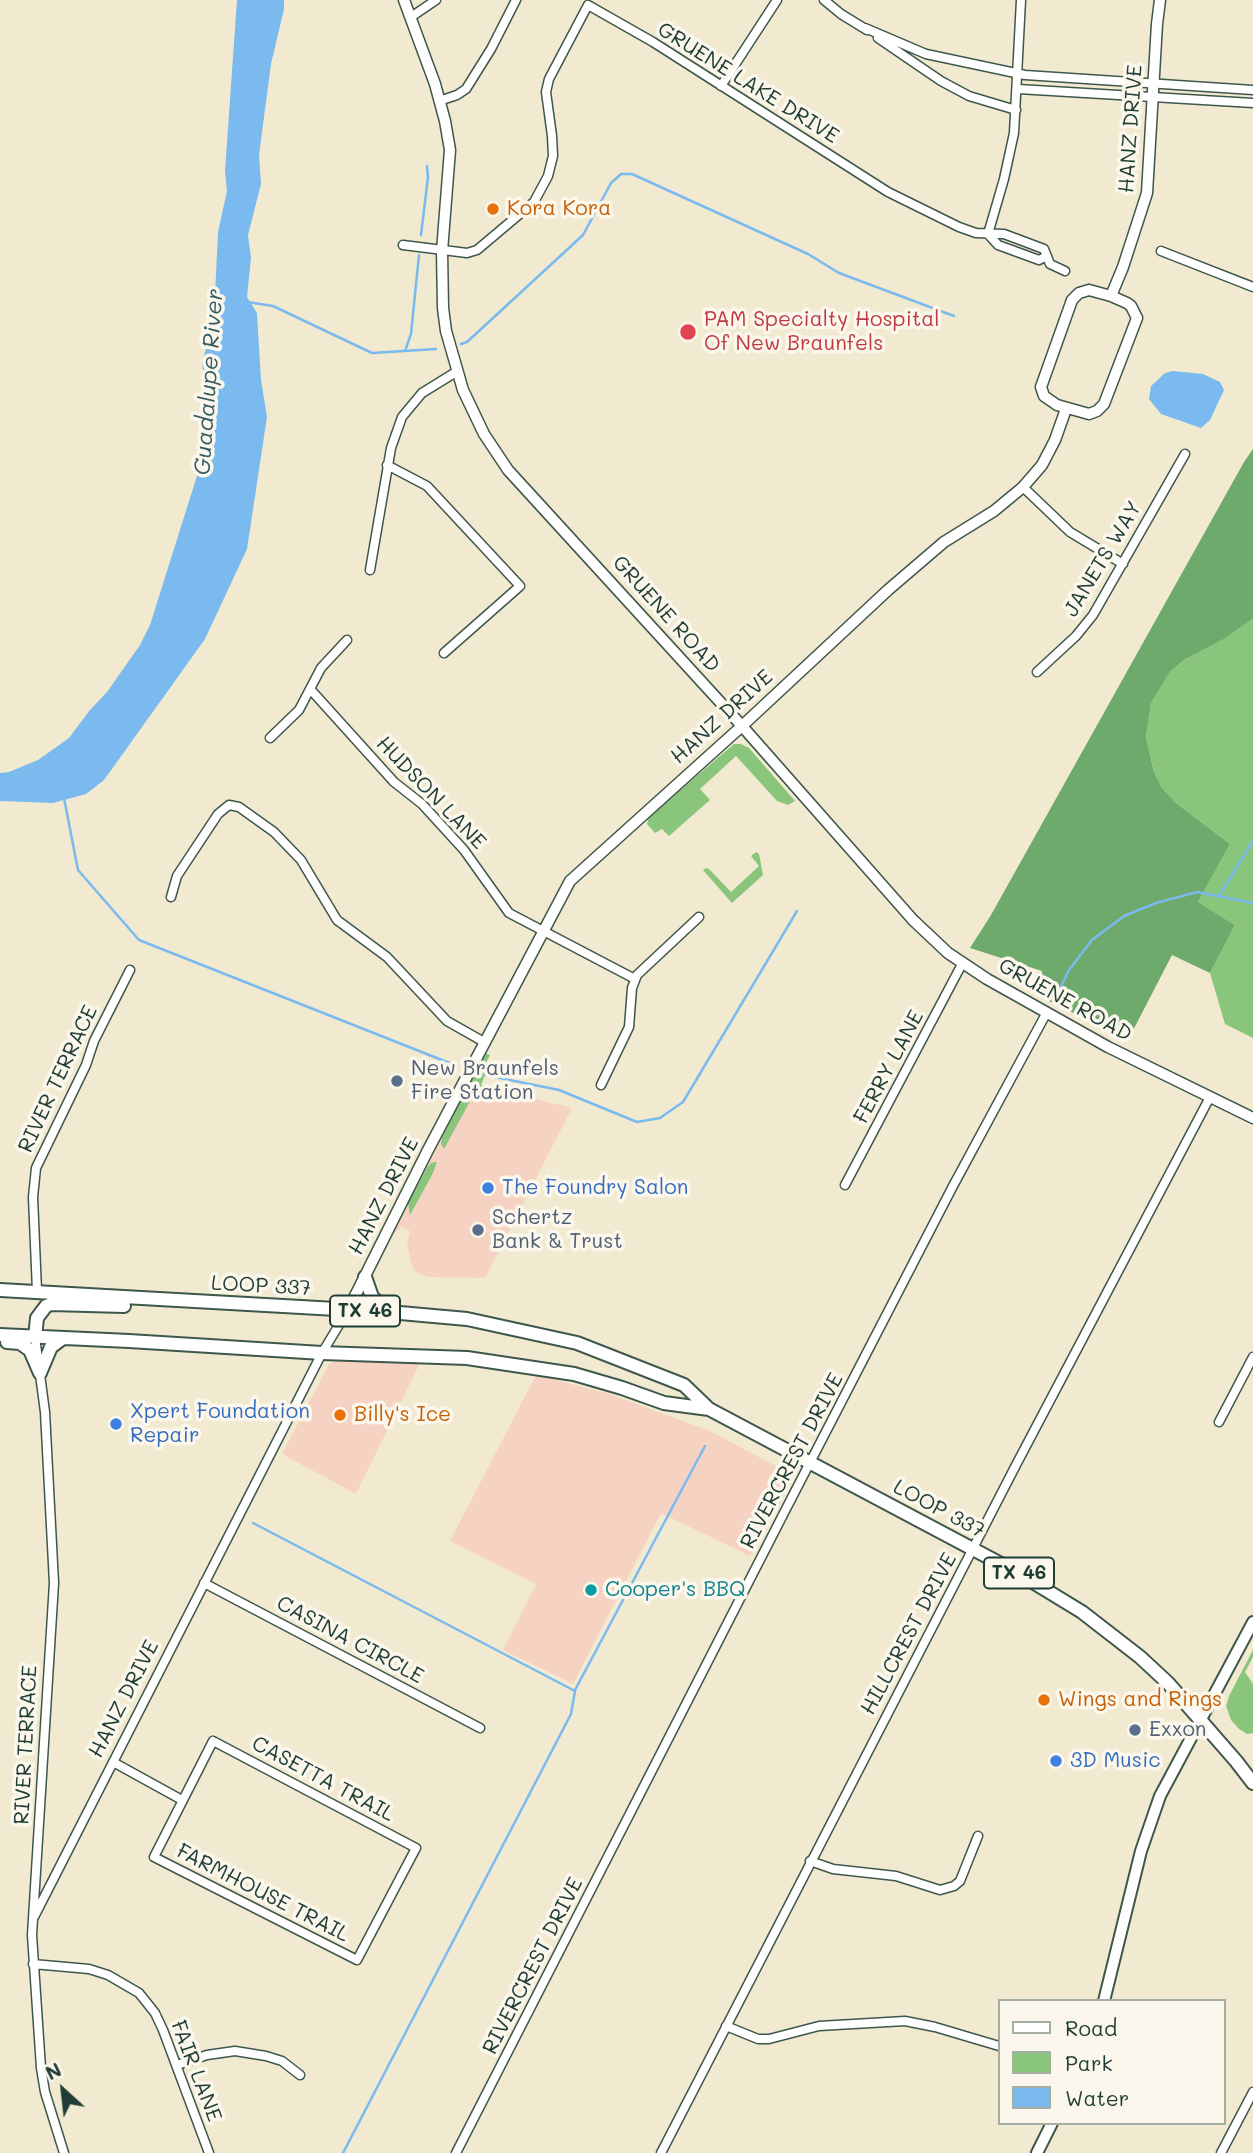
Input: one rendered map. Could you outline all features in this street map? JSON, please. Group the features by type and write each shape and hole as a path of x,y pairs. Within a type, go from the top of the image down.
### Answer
{"main road":[{"path":"365,1277 372,1297 389,1312"},
{"name":"LOOP 337","path":"0,1290 389,1312 467,1319 577,1343 684,1385 709,1409 1049,1589 1112,1634 1168,1684 1253,1783"},
{"path":"35,1337 37,1318 46,1306 51,1304 145,1307 159,1305 164,1301"},
{"name":"LOOP 337","path":"0,1335 322,1353 467,1358 540,1367 622,1388 664,1403 709,1409"},
{"path":"40,1373 51,1346 63,1338"},
{"path":"0,1341 25,1346 33,1354 40,1373"},
{"path":"1104,1999 1149,1824 1160,1796 1253,1622"},
{"path":"1037,2153 1051,2125"}],"street":[{"name":"GRUENE ROAD","path":"404,0 431,73 450,150 442,251 443,308 456,372 484,434 508,470 742,726 913,920 962,964 1108,1046 1253,1118"},
{"path":"411,18 436,0"},
{"path":"439,101 466,89 491,49 516,0"},
{"path":"721,86 777,0"},
{"path":"824,0 941,81 969,96 1016,110"},
{"path":"988,234 1010,155 1018,89 1021,0"},
{"name":"HANZ DRIVE","path":"1111,296 1147,193 1160,0"},
{"name":"GRUENE LAKE DRIVE","path":"403,245 467,253 477,250 534,202 548,176 552,156 546,92 549,79 588,5 653,42 888,192 959,227 988,234 998,245 1039,260 1047,256 1050,264 1065,271"},
{"path":"865,28 926,54 1018,73 1253,90"},
{"path":"1018,89 1253,103"},
{"path":"1161,251 1252,284"},
{"path":"1085,291 1111,296 1131,306 1137,318 1104,404 1089,414 1066,409 1044,396 1041,387 1072,300 1085,291"},
{"path":"370,570 387,465 402,417 422,393 456,372"},
{"name":"HANZ DRIVE","path":"33,1920 322,1353 348,1310 561,893 579,870 935,550 994,511 1023,487 1042,465 1055,440 1066,409"},
{"name":"JANETS WAY","path":"1037,672 1085,627 1185,454"},
{"path":"387,465 426,485 520,586 444,653"},
{"path":"1023,487 1070,531 1123,564"},
{"path":"270,738 299,710 321,668 347,640"},
{"name":"HUDSON LANE","path":"311,690 394,782 422,804 464,850 506,911 635,979"},
{"path":"171,897 177,876 218,814 229,805 239,807 274,832 301,860 337,920 387,957 447,1021 484,1042"},
{"path":"601,1084 629,1027 635,979 642,969 699,917"},
{"name":"FERRY LANE","path":"845,1185 962,964"},
{"name":"RIVER TERRACE","path":"37,1291 33,1197 36,1168 130,970"},
{"name":"RIVERCREST DRIVE","path":"456,2153 953,1186 1047,1012"},
{"name":"HILLCREST DRIVE","path":"661,2153 810,1861 1210,1097"},
{"name":"RIVER TERRACE","path":"35,1337 51,1498 54,1583 33,1920 33,1964 41,2068 45,2092 64,2153"},
{"path":"1219,1422 1253,1357"},
{"name":"CASINA CIRCLE","path":"204,1583 480,1728"},
{"name":"CASETTA TRAIL","path":"182,1800 213,1741 416,1848 357,1960"},
{"path":"114,1762 182,1800"},
{"name":"FARMHOUSE TRAIL","path":"182,1800 154,1857 357,1960"},
{"path":"810,1861 833,1869 896,1876 940,1889 954,1886 960,1881 978,1836"},
{"name":"FAIR LANE","path":"33,1964 89,1969 108,1975 133,1989 155,2013 209,2153"},
{"path":"726,2026 758,2039 769,2039 820,2026 905,2021 998,2046"},
{"path":"177,2065 207,2055 235,2052 266,2056 282,2062 300,2075"},
{"path":"1221,2153 1253,2092"}],"shaded area":[{"path":"470,1083 572,1108 485,1278 428,1277 417,1273 412,1266 407,1244 410,1231 401,1227 393,1234"},
{"path":"336,1359 420,1363 356,1494 282,1454 328,1366"},
{"path":"536,1375 610,1394 710,1431 789,1473 790,1485 750,1556 661,1513 573,1684 503,1650 536,1584 450,1541"}],"green space":[{"path":"1253,449 1253,619 1224,639 1184,660 1170,672 1151,703 1146,737 1154,772 1162,788 1176,803 1230,844 1198,902 1235,925 1210,973 1172,955 1128,1040 1041,997 1042,971 970,948"},
{"path":"1253,619 1253,1038 1225,1024 1210,973 1235,925 1198,902 1230,844 1176,803 1162,788 1154,772 1146,737 1151,703 1170,672 1184,660 1224,639"},
{"path":"734,744 749,748 795,801 788,805 777,801 736,756 700,789 710,800 669,836 662,829 655,833 647,824 649,817"},
{"path":"756,852 759,854 763,875 732,903 703,870 709,869 731,892 759,866 751,856"},
{"path":"485,1053 490,1055 481,1073 487,1063 481,1085 489,1088 485,1096 475,1092 444,1149 442,1138"},
{"path":"437,1162 410,1215 408,1203 427,1168 431,1163"},
{"path":"1253,1650 1253,1657 1245,1672 1253,1684 1253,1733 1247,1734 1231,1720 1226,1706"}],"water":[{"name":"Guadalupe River","path":"237,0 284,0 271,64 259,155 261,184 248,235 251,258 247,297 257,313 261,380 267,417 247,549 205,639 104,780 86,794 53,803 0,801 0,773 38,760 69,738 107,692 140,645 150,625 207,444 212,417 202,364 214,316 218,232 227,191 225,171"},
{"path":"1173,371 1203,374 1220,382 1224,390 1210,420 1201,428 1161,414 1149,399 1151,386 1165,373"}],"waterway":[{"path":"421,235 427,166"},
{"path":"461,344 467,342 583,235 611,183 621,174 632,174 808,254 839,273 954,316"},
{"path":"405,351 411,334 419,255"},
{"path":"247,302 273,306 372,353 436,349"},
{"path":"64,798 78,870 139,940 457,1066"},
{"path":"1219,896 1253,841"},
{"path":"1055,999 1069,970 1092,940 1124,916 1156,903 1197,892 1253,903"},
{"path":"485,1075 559,1090 637,1122 660,1118 683,1102 797,911"},
{"path":"575,1690 705,1446"},
{"path":"253,1523 575,1691 571,1714 343,2153"}],"place":[{"name":"Kora Kora","path":"493,209"},
{"name":"PAM Specialty Hospital Of New Braunfels","path":"688,332"},
{"name":"New Braunfels Fire Station","path":"397,1081"},
{"name":"The Foundry Salon","path":"488,1188"},
{"name":"Schertz Bank & Trust","path":"478,1230"},
{"name":"Billy's Ice","path":"340,1415"},
{"name":"Xpert Foundation Repair","path":"116,1424"},
{"name":"Cooper's BBQ","path":"591,1590"},
{"name":"Wings and Rings","path":"1044,1700"},
{"name":"Exxon","path":"1135,1730"},
{"name":"3D Music","path":"1056,1761"}]}
